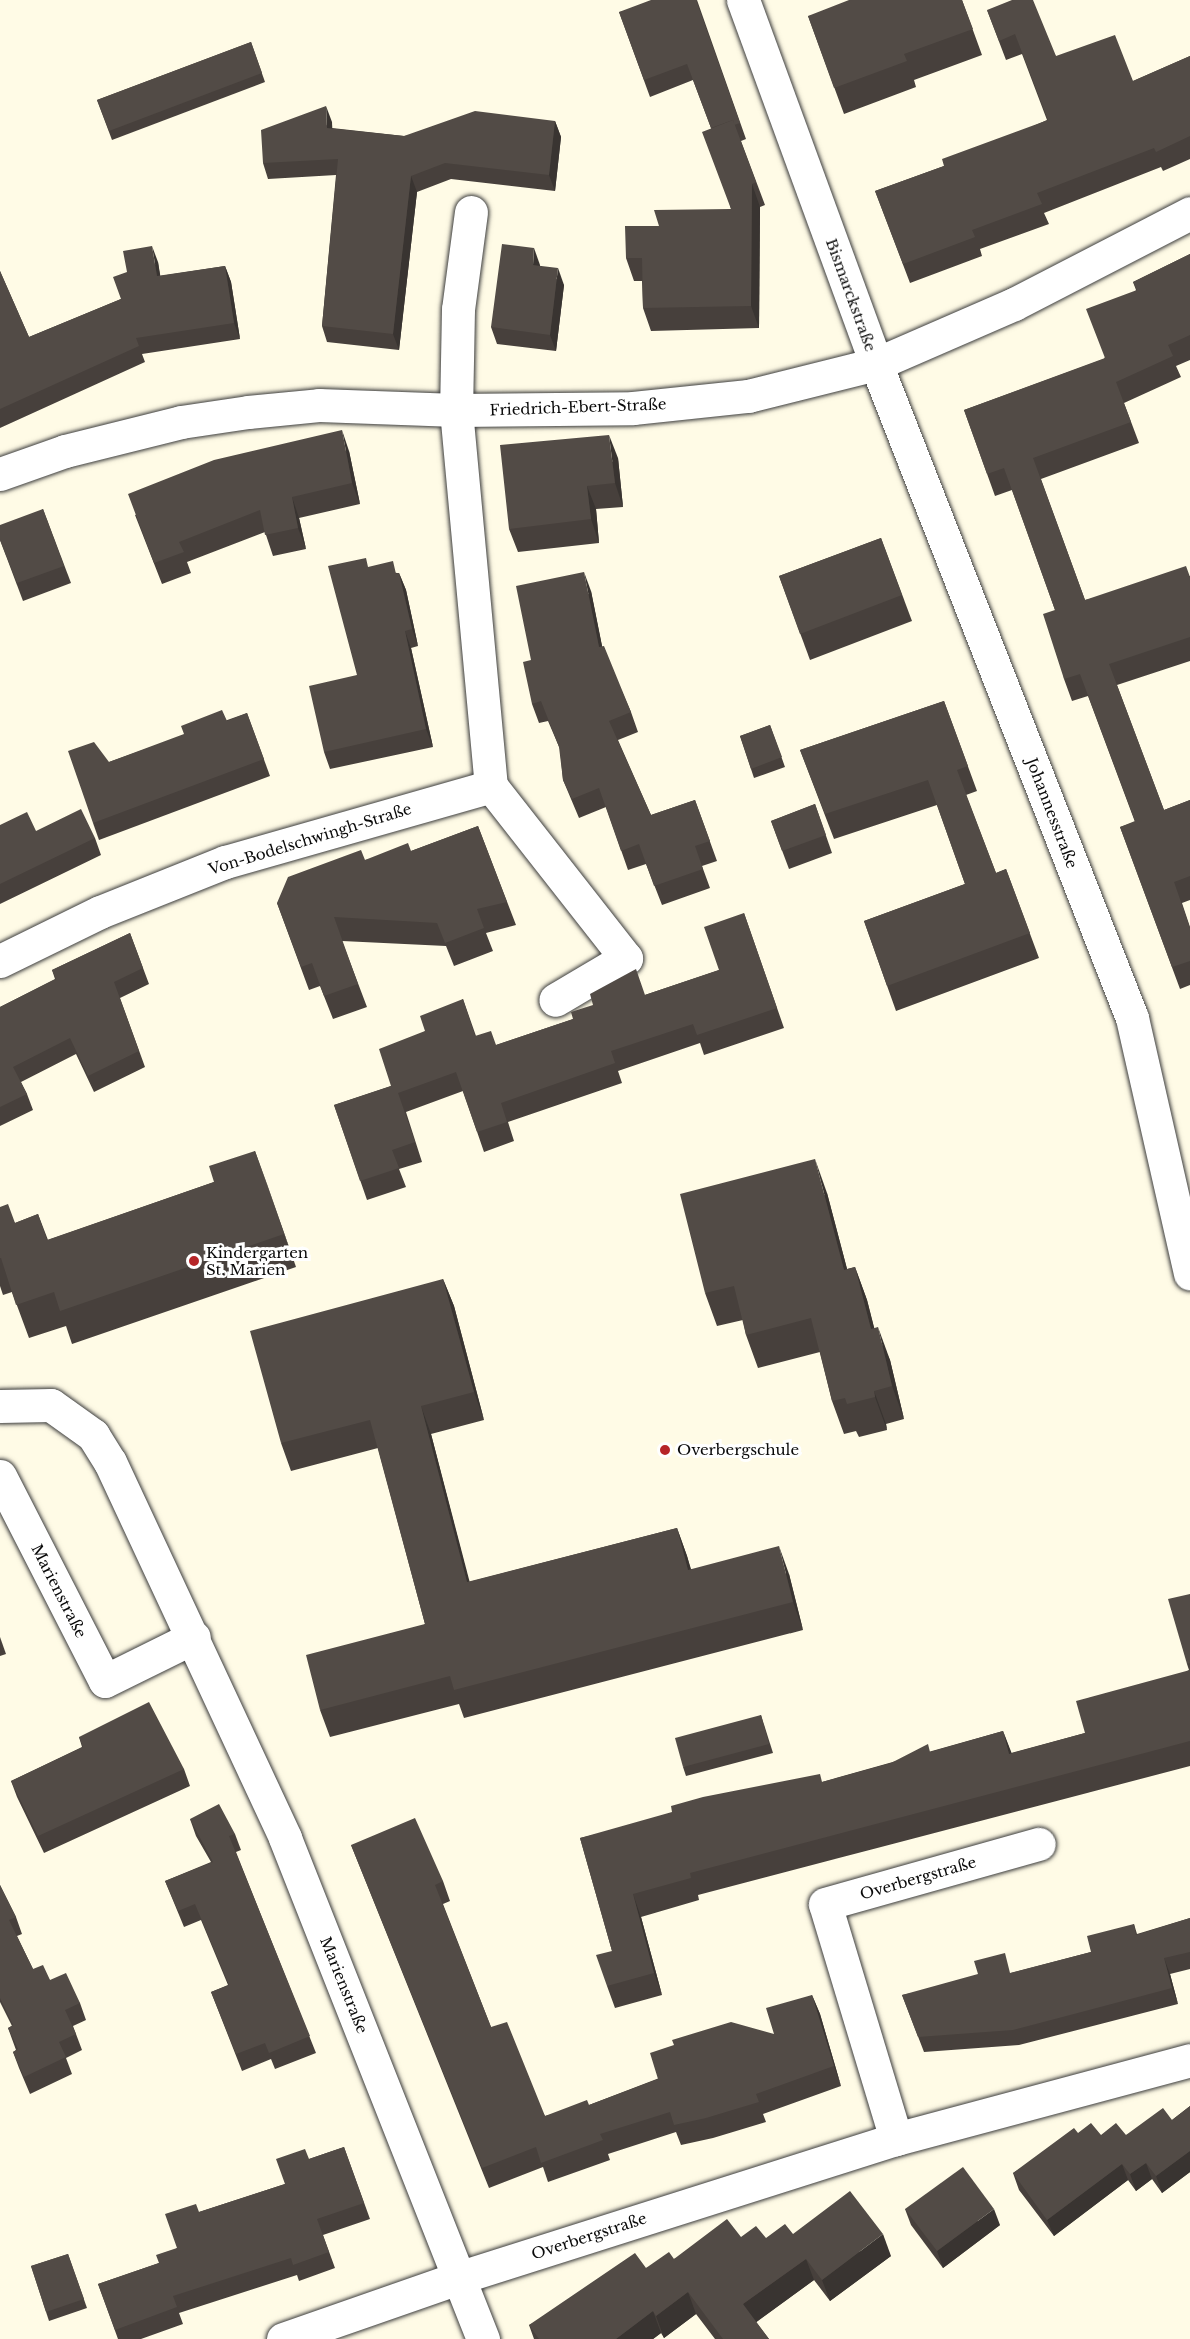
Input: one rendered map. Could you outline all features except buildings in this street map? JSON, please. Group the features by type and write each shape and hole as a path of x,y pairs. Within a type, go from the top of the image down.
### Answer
{"street":[{"name":"Bismarckstraße","path":"743,0 876,364 1014,304 1190,213"},
{"path":"471,212 458,309 456,410 491,786 626,958 555,1000"},
{"name":"Friedrich-Ebert-Straße","path":"0,474 65,451 181,422 248,412 319,405 456,410 633,408 748,396 876,364"},
{"name":"Johannesstraße","path":"876,364 1132,1018 1190,1274"},
{"name":"Von-Bodelschwingh-Straße","path":"0,961 100,912 225,861 491,786"},
{"name":"Marienstraße","path":"0,1406 51,1405 93,1435 110,1462 194,1636 285,1838 461,2277 483,2339"},
{"name":"Marienstraße","path":"0,1476 105,1681 194,1636"},
{"name":"Overbergstraße","path":"896,2139 825,1904 1039,1844"},
{"name":"Overbergstraße","path":"283,2339 461,2277 896,2139 1190,2060"}],"place":[{"name":"Kindergarten St. Marien","path":"194,1261"},
{"name":"Overbergschule","path":"665,1450"}]}
